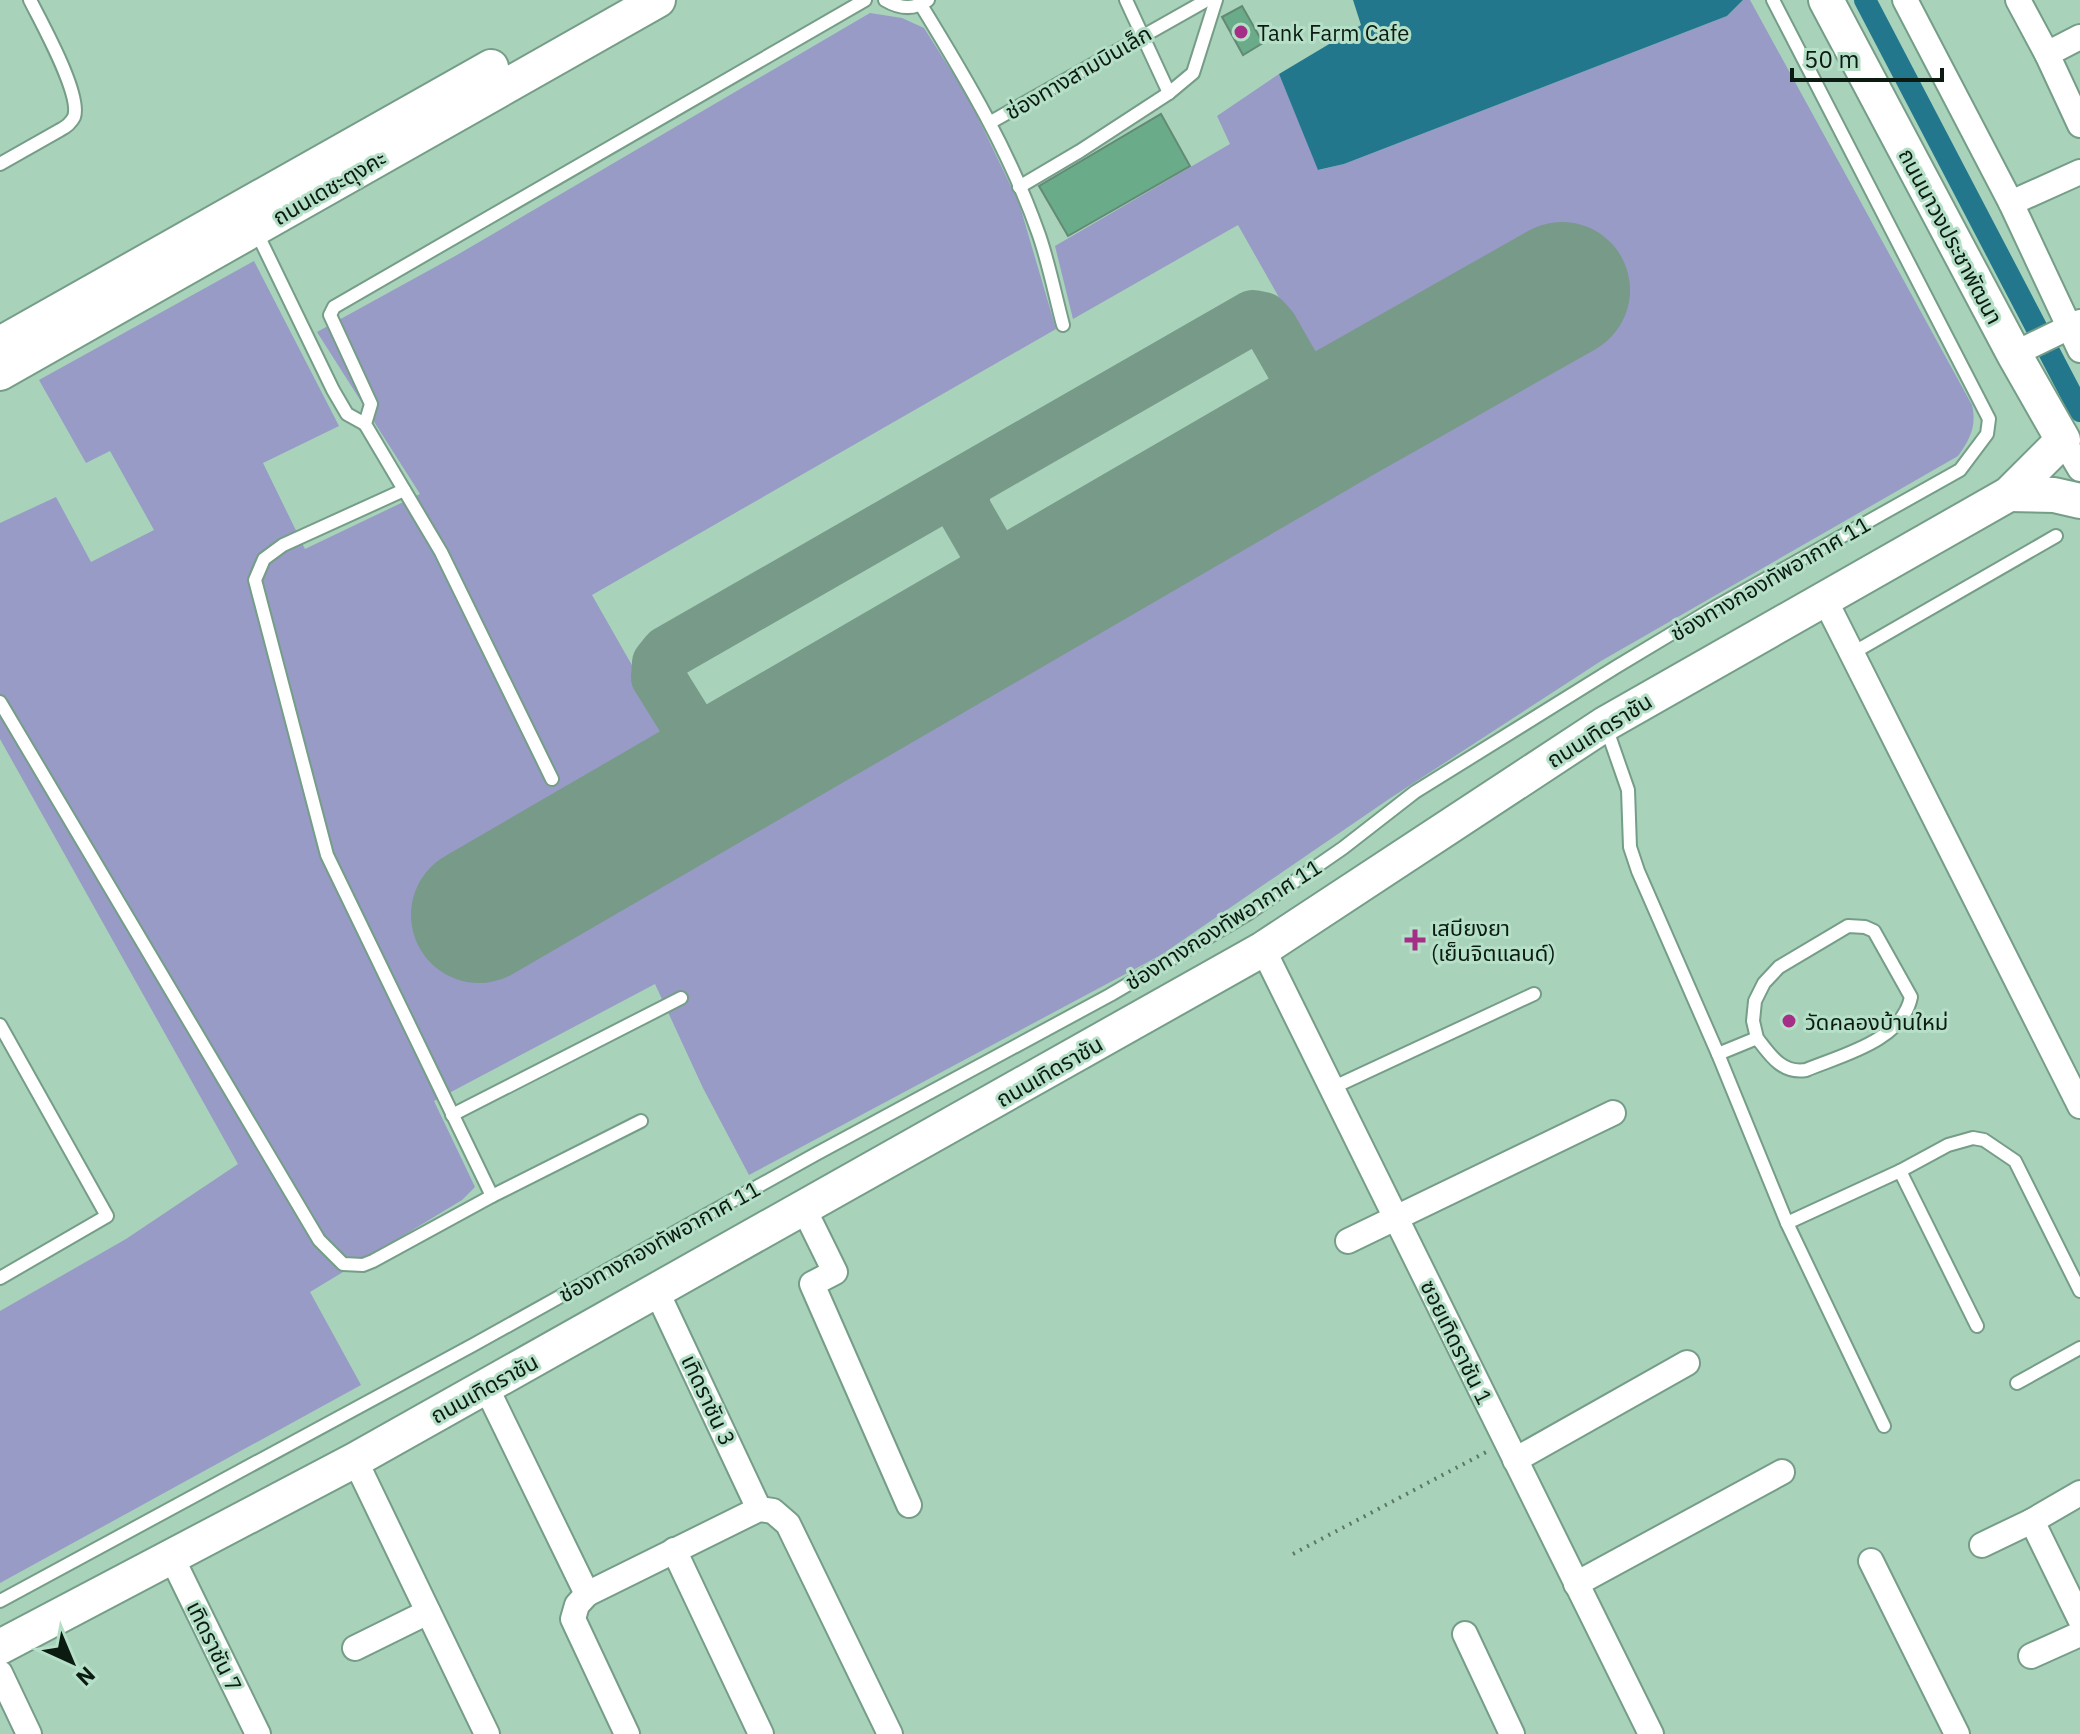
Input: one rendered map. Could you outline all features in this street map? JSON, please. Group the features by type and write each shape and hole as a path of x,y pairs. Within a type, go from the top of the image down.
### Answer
{"street":[{"name":"ถนนเดชะตุงคะ","path":"0,344 612,0"},
{"name":"ถนนเดชะตุงคะ","path":"0,373 658,0"},
{"name":"ถนนนาวงประชาพัฒนา","path":"1826,0 2022,350 2063,440 2080,469"},
{"path":"1905,0 2011,203 2080,350"},
{"path":"2018,0 2080,125"},
{"path":"2047,54 2080,37"},
{"path":"2011,203 2080,172"},
{"path":"2022,350 2068,328"},
{"name":"ถนนเทิดราชัน","path":"0,1647 355,1460 1263,949 1605,724 2009,494 2063,440"},
{"path":"2009,494 2054,495 2080,501"},
{"path":"1824,598 2080,1106"},
{"name":"ซอยเทิดราชัน 1","path":"1263,949 1651,1734"},
{"path":"1348,1241 1613,1113"},
{"path":"804,1209 835,1272 812,1284 909,1505"},
{"name":"เทิดราชัน 3","path":"657,1292 759,1509"},
{"path":"1511,1451 1687,1363"},
{"path":"486,1387 587,1594"},
{"path":"355,1460 428,1612 480,1732"},
{"path":"1576,1584 1782,1472"},
{"path":"1982,1545 2080,1493"},
{"path":"627,1734 573,1619 577,1605 587,1594 759,1509 773,1511 788,1524 890,1734"},
{"path":"2032,1521 2080,1619"},
{"path":"674,1550 761,1734"},
{"name":"เทิดราชัน 7","path":"172,1558 258,1734"},
{"path":"1871,1561 1957,1734"},
{"path":"355,1648 428,1612"},
{"path":"1465,1634 1512,1734"},
{"path":"2031,1656 2080,1634"},
{"path":"0,1673 29,1734"}],"lane":[{"path":"0,164 60,130 69,124 74,115 74,101 67,77 30,0"},
{"path":"365,424 371,404 333,325 330,315 334,307 865,0"},
{"path":"885,0 902,8 925,2 991,122 1040,236 1063,325"},
{"path":"1126,0 1169,93"},
{"name":"ช่องทางสามบินเล็ก","path":"991,122 1207,0"},
{"path":"1019,187 1169,93 1193,73 1216,0"},
{"name":"ช่องทางกองทัพอากาศ 11","path":"0,1601 1110,995 1249,913 1343,848 1415,792 1603,675 1714,608 1960,470 1987,434 1989,419 1773,0"},
{"path":"255,229 333,390 347,414 365,424 441,552 552,779"},
{"path":"404,490 283,545 264,559 255,580 327,855 492,1196"},
{"path":"1851,654 2056,536"},
{"path":"0,702 319,1240 343,1264 363,1265 641,1121"},
{"path":"1605,724 1628,790 1630,847 1638,871 1787,1223 1884,1426"},
{"path":"1848,926 1874,931 1911,997 1909,1011 1879,1039 1806,1070 1793,1072 1784,1068 1757,1038 1753,1021 1755,1001 1764,983 1779,967 1848,926"},
{"path":"1332,1088 1534,994"},
{"path":"452,1115 681,998"},
{"path":"0,1025 107,1216 0,1278"},
{"path":"1718,1054 1757,1038"},
{"path":"1787,1223 1900,1171 1948,1145 1973,1138 1984,1140 2015,1161 2080,1291"},
{"path":"1900,1171 1977,1326"},
{"path":"2017,1383 2080,1348"}],"path":[{"path":"1293,1554 1511,1451"}],"shaded area":[{"path":"1353,0 1743,0 1727,16 1344,164 1318,170 1279,74 1361,25"},
{"path":"1743,0 1750,0 1972,405 1974,419 1971,432 1958,456 1601,661 1389,799 1161,955 749,1175 703,1088 655,984 434,1101 475,1187 462,1200 310,1292 361,1385 0,1583 0,1311 126,1239 238,1164 0,739 0,523 56,497 91,562 154,530 110,451 86,463 39,380 254,261 339,426 263,463 305,549 420,494 317,332 457,255 870,13 902,18 924,28 968,97 1019,203 1056,329 592,595 683,755 451,890 487,953 1592,315 1557,251 1328,384 1238,225 1073,319 1055,246 1230,144 1217,116 1279,74 1319,170 1344,164 1727,16"}],"building":[{"path":"1242,6 1263,43 1243,55 1222,17"},
{"path":"1161,114 1190,166 1068,236 1039,186"}],"waterway":[{"path":"1865,0 2080,411"}],"taxiway":[{"path":"700,787 708,763 707,756 658,677 659,663 667,653 1253,317 1263,319 1271,328 1311,398 1321,409 1341,415"},
{"path":"963,484 963,508 1008,586 1005,610"}],"runway":[{"path":"479,915 1562,290"}],"place":[{"name":"Tank Farm Cafe","path":"1241,32"},
{"name":"เสบียงยา (เย็นจิตแลนด์)","path":"1415,940"},
{"name":"วัดคลองบ้านใหม่","path":"1789,1021"}]}
